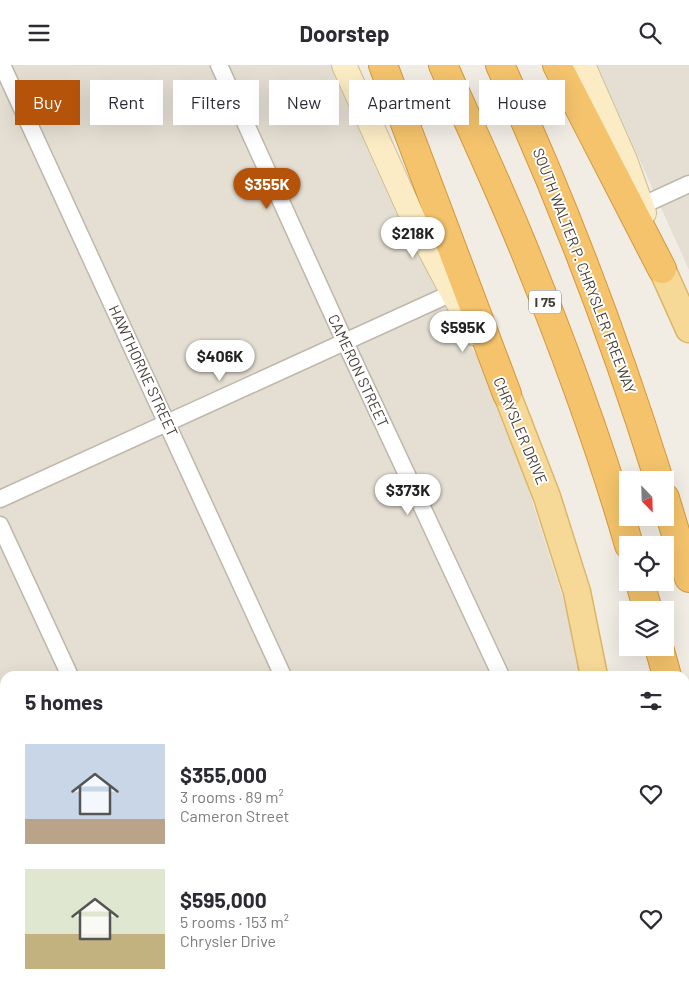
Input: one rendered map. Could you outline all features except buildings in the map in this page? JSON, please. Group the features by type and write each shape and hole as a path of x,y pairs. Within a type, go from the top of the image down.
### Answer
{"highway":[{"path":"383,65 507,394"},
{"name":"I 75","path":"444,65 528,258 601,456 626,536"},
{"name":"SOUTH WALTER P. CHRYSLER FREEWAY","path":"500,65 574,239 608,328 656,471"},
{"path":"557,65 662,269"},
{"path":"673,526 689,578"},
{"path":"661,656 666,671"}],"main road":[{"name":"CHRYSLER DRIVE","path":"344,65 412,216 507,394 547,497 577,592 593,671"},
{"path":"583,65 625,160 642,205 662,269 689,329"}],"street":[{"name":"HAWTHORNE STREET","path":"2,65 281,671"},
{"name":"CAMERON STREET","path":"218,65 344,342 499,671"},
{"path":"642,205 689,184"},
{"path":"0,499 452,293"},
{"path":"0,525 68,671"}],"shaded area":[{"path":"0,65 337,65 349,91 349,125 364,125 435,281 499,397 568,614 581,671 0,671"},
{"path":"597,65 689,65 689,270 636,152"}]}
